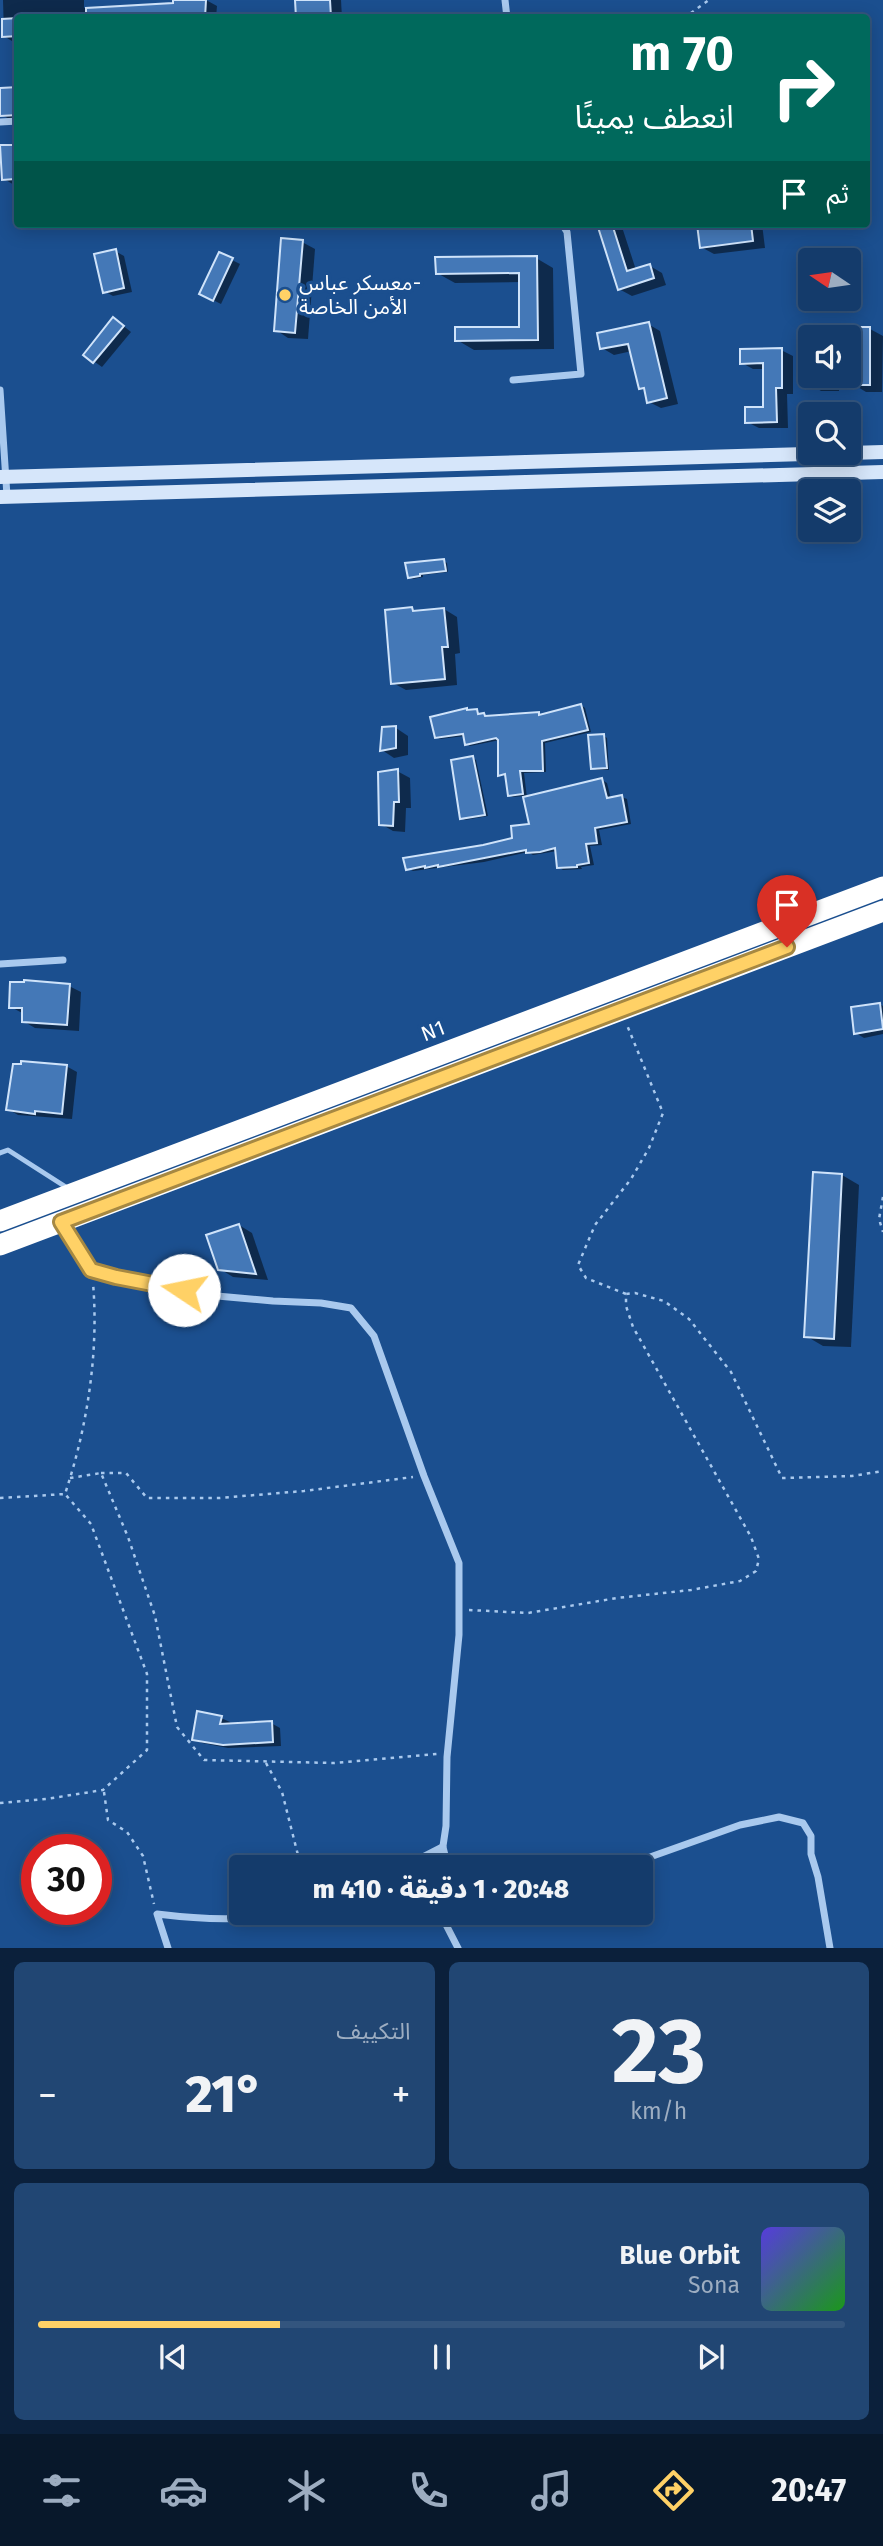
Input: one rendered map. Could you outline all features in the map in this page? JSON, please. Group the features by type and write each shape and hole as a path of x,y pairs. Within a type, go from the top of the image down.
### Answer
{"highway":[{"name":"N1","path":"0,1221 883,887"},
{"path":"0,1245 883,911"}],"main road":[{"path":"3,497 877,472 877,452"},
{"path":"3,477 798,454"}],"street":[{"path":"513,380 581,374 564,228"},
{"path":"0,390 3,497"},
{"path":"0,964 63,960"},
{"path":"61,1222 91,1270 206,1295 321,1303 351,1308 374,1336 424,1476 459,1563 459,1610 447,1757 443,1846 445,1855"},
{"path":"653,1856 740,1825 779,1817 803,1822 811,1836 811,1854 818,1877 830,1948"},
{"path":"426,1855 443,1846"},
{"path":"440,1855 443,1846"},
{"path":"168,1948 157,1914 229,1919"},
{"path":"446,1925 458,1948"}],"lane":[{"path":"0,1153 8,1150 75,1192"}],"path":[{"path":"690,14 709,0"},
{"path":"620,1011 663,1113 649,1148 631,1179 595,1225 578,1265 586,1278 626,1294 635,1293 664,1301 689,1319 731,1372 782,1478 852,1476 883,1471"},
{"path":"883,1197 879,1219 883,1232"},
{"path":"65,1494 76,1460 92,1367 95,1307 91,1270"},
{"path":"459,1610 528,1613 617,1598 691,1590 740,1581 756,1572 759,1559 751,1537 633,1327 626,1306 626,1294"},
{"path":"70,1478 101,1473 126,1473 147,1499 304,1491 424,1476"},
{"path":"101,1473 128,1537 155,1616 177,1727 204,1760 334,1763 436,1753 447,1757"},
{"path":"0,1498 65,1494"},
{"path":"0,1803 103,1790 147,1750 147,1674 91,1524 65,1494"},
{"path":"266,1763 282,1792 298,1855"},
{"path":"103,1790 108,1821 127,1832 143,1856 157,1914"}],"building":[{"path":"173,0 206,0 205,14 86,14 86,8 173,3"},
{"path":"295,0 330,0 331,14 296,14"},
{"path":"14,18 14,36 2,37 2,19"},
{"path":"14,87 14,115 0,116 0,88"},
{"path":"0,145 13,145 14,179 2,180"},
{"path":"598,228 613,228 627,271 650,264 654,278 618,290"},
{"path":"698,228 751,228 753,241 700,248"},
{"path":"281,238 303,240 295,333 274,331"},
{"path":"116,249 124,288 103,293 94,254"},
{"path":"219,252 233,258 213,301 199,294"},
{"path":"537,256 538,340 455,341 455,327 519,327 519,273 436,274 435,257"},
{"path":"113,317 124,326 93,363 83,355"},
{"path":"649,322 667,398 647,403 644,388 639,389 628,344 600,349 597,333"},
{"path":"861,327 870,327 870,385 861,385"},
{"path":"782,348 782,388 776,388 777,422 745,423 745,407 763,407 763,363 740,364 740,349"},
{"path":"444,559 446,571 408,578 405,563"},
{"path":"412,607 413,611 444,608 448,647 442,647 445,679 391,684 385,610"},
{"path":"581,704 588,730 542,741 543,771 520,771 523,794 508,796 505,774 498,776 498,740 496,738 465,745 463,734 435,738 430,717 467,708 477,709 478,714 484,713 485,716 539,712 539,715"},
{"path":"396,726 396,748 380,751 382,727"},
{"path":"604,734 607,768 591,769 588,735"},
{"path":"473,756 485,815 460,819 451,760"},
{"path":"398,769 399,802 394,802 393,826 379,825 378,772"},
{"path":"602,778 607,798 622,795 627,822 595,828 597,843 586,844 589,863 557,868 555,848 526,853 526,850 438,867 425,866 406,870 403,858 512,838 511,826 529,824 523,797"},
{"path":"24,980 70,984 67,1025 22,1022 22,1008 9,1008 10,982"},
{"path":"880,1003 883,1029 854,1034 851,1007"},
{"path":"21,1061 67,1065 62,1114 6,1110 13,1064 21,1064"},
{"path":"813,1172 842,1174 834,1339 804,1337"},
{"path":"239,1224 256,1274 218,1270 206,1235"},
{"path":"197,1711 222,1716 220,1724 272,1721 273,1742 223,1745 192,1740"}],"place":[{"name":"معسكر عباس- الأمن الخاصة","path":"285,295"}],"route":[{"path":"184,1290 91,1270 61,1222 787,947"}]}
